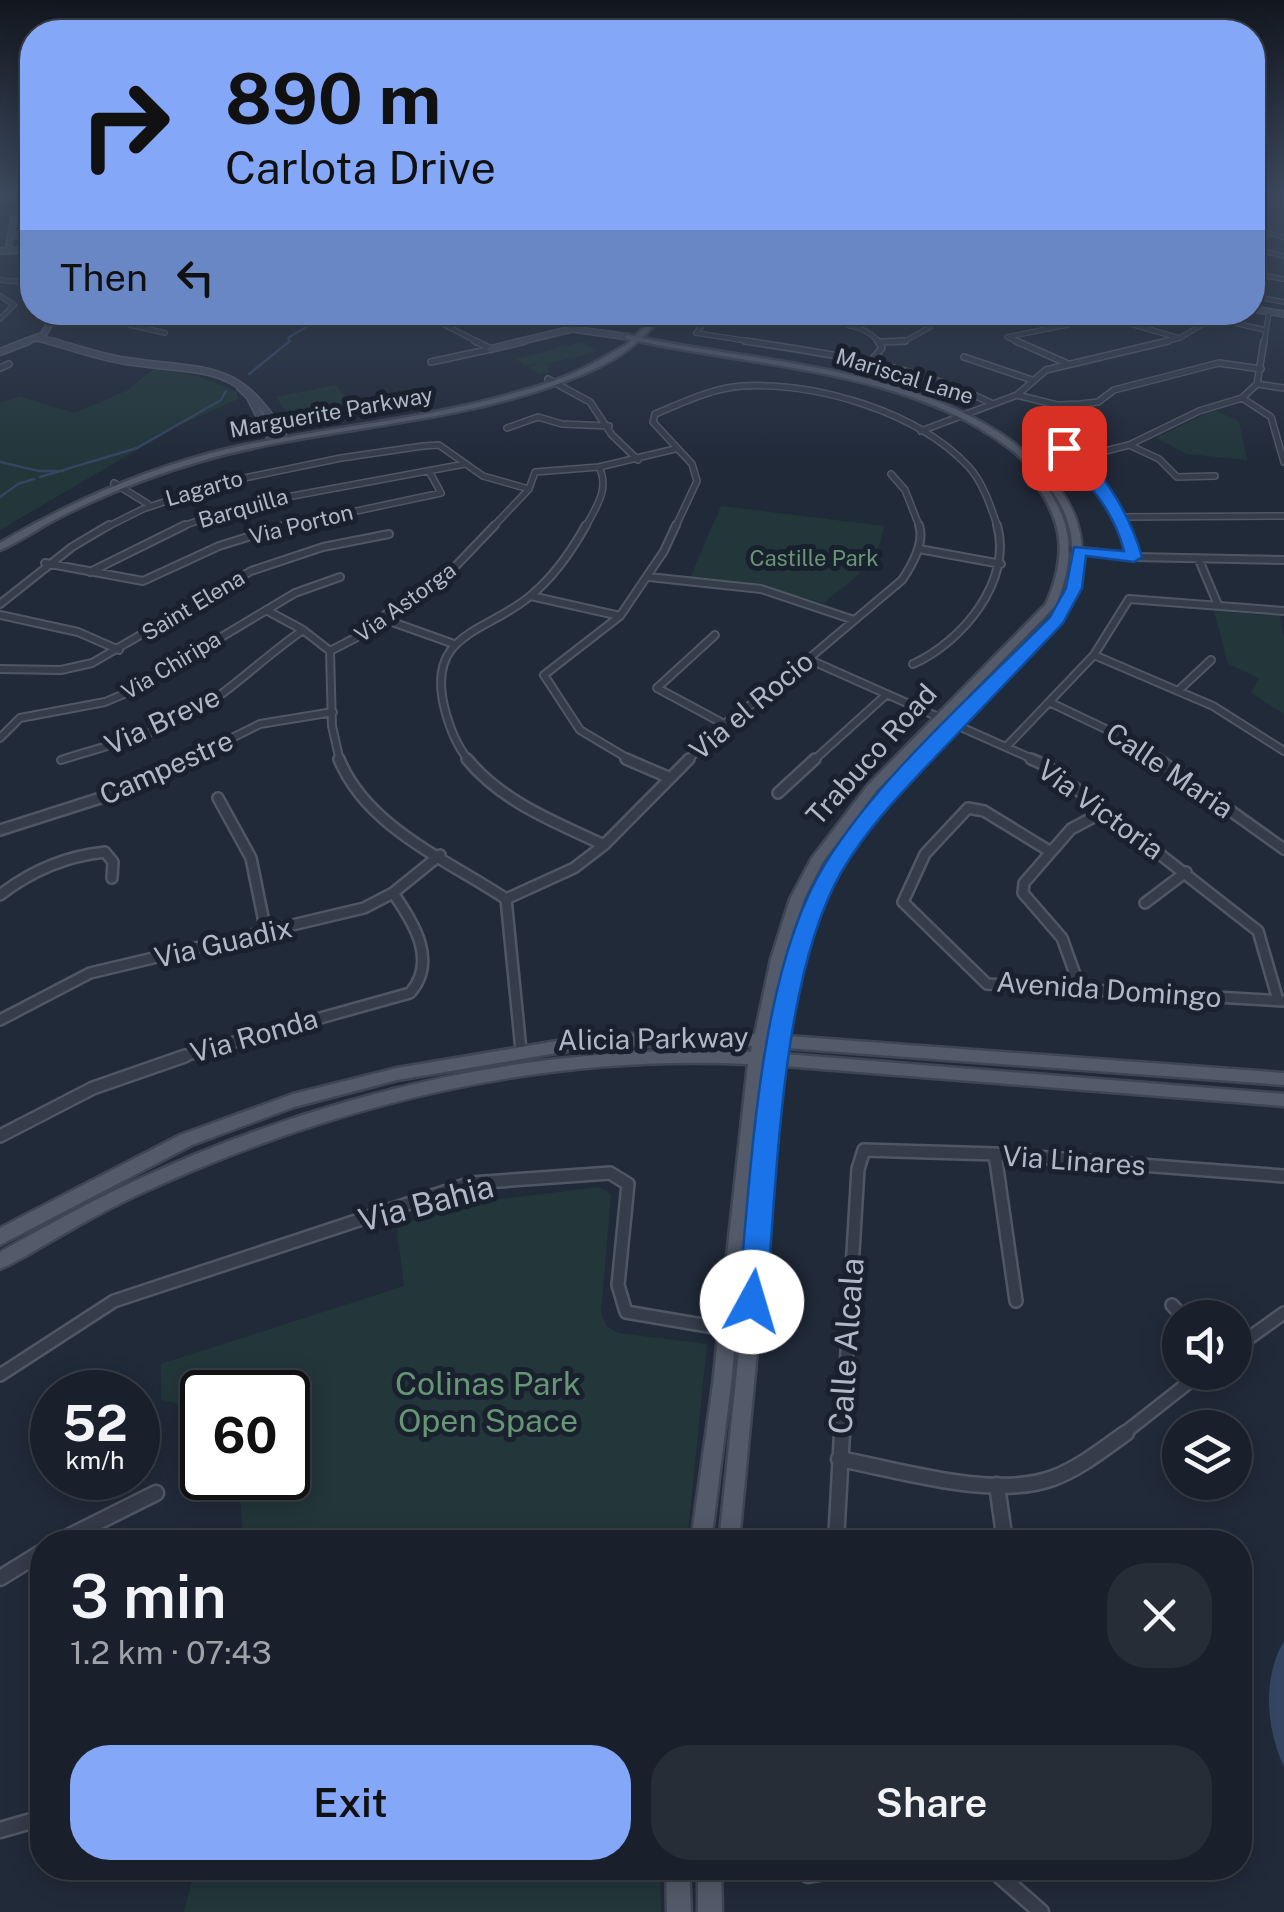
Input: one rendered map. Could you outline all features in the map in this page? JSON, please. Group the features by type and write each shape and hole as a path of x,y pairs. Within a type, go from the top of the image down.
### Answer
{"main road":[{"name":"Marguerite Parkway","path":"631,340 644,325"},
{"name":"Marguerite Parkway","path":"0,539 170,463 270,439 470,406 551,380 631,340 649,325"},
{"path":"631,340 845,381 959,417 998,442 1035,478 1059,515 1073,550"},
{"name":"Marguerite Parkway","path":"0,547 117,485"},
{"name":"Trabuco Road","path":"730,1530 780,1042 797,958 812,911 833,868 876,807 1051,606 1073,550"},
{"name":"Trabuco Road","path":"702,1530 760,1040 796,898 817,861 872,788 948,720"},
{"name":"Alicia Parkway","path":"0,1237 186,1140 294,1102 380,1078 521,1050 598,1040 760,1040 1284,1078"},
{"path":"521,1050 522,1068"},
{"name":"Alicia Parkway","path":"0,1261 78,1214 249,1140 403,1092 522,1068 632,1058 778,1060 1284,1100"},
{"path":"678,1880 679,1912"},
{"path":"710,1880 710,1912"}],"street":[{"path":"0,296 14,306 0,319"},
{"path":"1265,313 1284,316"},
{"path":"1078,458 1129,445 1200,410 1242,398 1257,384 1269,314"},
{"path":"0,352 34,340 48,325"},
{"path":"134,325 166,332"},
{"path":"445,325 491,349"},
{"name":"Mariscal Lane","path":"702,325 696,333 871,361 960,388 995,404"},
{"path":"843,325 868,332 882,342 905,341 930,327"},
{"path":"1066,364 1008,337 1067,325"},
{"path":"1135,325 1180,338"},
{"path":"921,431 1018,395 1032,380 1066,364 1180,338 1201,325"},
{"path":"1240,325 1265,330"},
{"path":"431,362 549,334 585,333 631,340"},
{"path":"34,340 68,346 108,362 176,367 230,378 253,388 284,437"},
{"path":"871,361 882,348 882,342"},
{"path":"964,357 1032,380"},
{"path":"1018,395 1057,405 1098,402 1114,390 1219,362 1261,369"},
{"path":"0,368 9,364"},
{"path":"176,367 246,390 270,439"},
{"path":"551,380 590,402 638,460"},
{"path":"1257,384 1284,388"},
{"path":"668,777 608,751 580,733 558,707 544,675 620,616 649,577 697,480 690,460 661,436 651,416 743,386 837,399 891,416 948,448 978,478 998,525 1001,564 980,607 924,659 913,664"},
{"path":"1242,398 1271,417 1284,462"},
{"path":"1057,405 1056,417 1041,429 1078,458 1121,518 1134,557"},
{"path":"507,428 538,417 562,424 608,426"},
{"path":"438,445 482,476 529,489"},
{"name":"Lagarto","path":"0,604 45,563 148,504 228,480 438,445"},
{"path":"1129,445 1159,458 1177,477 1215,476"},
{"name":"Via Astorga","path":"330,651 358,637 451,571 529,489 538,470 599,467 675,449"},
{"name":"Barquilla","path":"90,572 160,535 244,504 464,464"},
{"path":"599,467 606,481 599,502 572,548 531,596 454,644 441,668 441,690 446,726 464,760 508,799 604,845"},
{"name":"Via Porton","path":"90,572 144,582 201,553 282,526 437,494 440,492 429,471"},
{"path":"892,474 905,490 921,529 920,548 1001,564"},
{"path":"117,485 148,504"},
{"path":"1121,518 1284,516"},
{"name":"Saint Elena","path":"0,669 62,670 92,663 251,571 323,547 389,534"},
{"name":"Via el Rocio","path":"506,900 574,868 604,845 724,724 908,574 920,548"},
{"path":"1073,550 1134,557 1284,560"},
{"path":"1198,560 1218,605"},
{"path":"45,563 90,572"},
{"name":"Via Chiripa","path":"0,738 20,718 105,702 131,692 295,593 340,577"},
{"path":"649,577 761,589 854,620"},
{"path":"531,596 620,616"},
{"path":"1008,746 1094,655 1128,599 1284,611"},
{"path":"266,610 330,651 336,751 346,778 401,833 506,900 521,1050"},
{"path":"0,615 78,632 119,650"},
{"path":"382,618 454,644"},
{"name":"Via Breve","path":"61,760 159,727 210,703 259,660 302,630"},
{"path":"714,634 705,648 657,688 724,724"},
{"path":"1094,655 1180,689 1243,723 1284,751"},
{"name":"Via Victoria","path":"808,658 1047,766 1258,931 1281,1001"},
{"path":"1180,689 1211,660"},
{"path":"778,793 887,694"},
{"name":"Calle Maria","path":"1049,702 1144,747 1284,849"},
{"name":"Campestre","path":"0,830 135,787 260,724 333,712"},
{"path":"218,798 251,858 266,932"},
{"name":"Avenida Domingo","path":"1051,852 984,811 964,809 925,854 903,898 987,984 1281,1001"},
{"path":"1080,988 1062,938 1023,893 1024,883 1071,829 1105,811"},
{"path":"0,894 30,874 92,853 105,852 113,862 112,878"},
{"name":"Via Guadix","path":"0,1020 90,973 364,908 394,893 440,855"},
{"path":"1145,903 1186,872"},
{"name":"Via Ronda","path":"0,1136 94,1088 221,1042 410,994 419,986 423,973 420,938 394,893"},
{"name":"Via Linares","path":"864,1150 995,1154 1284,1176"},
{"name":"Calle Alcala","path":"836,1530 858,1169 864,1150"},
{"path":"995,1154 1016,1301"},
{"name":"Via Bahia","path":"0,1375 114,1302 471,1183 610,1173 628,1184 618,1285 626,1312 749,1332"},
{"path":"1252,1336 1284,1312"},
{"path":"838,1458 997,1486 1053,1478 1079,1464 1178,1390"},
{"path":"997,1486 1003,1530"},
{"path":"82,1530 142,1500"},
{"path":"0,1578 30,1559"},
{"path":"0,1830 30,1821"},
{"path":"1005,1880 1041,1912"}],"green space":[{"path":"582,342 597,351 547,364 549,372 539,374 528,367 541,362 525,366 516,359"},
{"path":"155,368 197,376 237,392 238,399 176,427 0,530 0,403 19,396 74,413 126,391"},
{"path":"336,385 354,408 292,420 276,397"},
{"path":"1214,410 1239,421 1247,460 1187,454 1156,438"},
{"name":"Castille Park","path":"721,506 884,526 870,561 824,603 761,586 689,580"},
{"path":"1214,611 1280,616 1284,637 1284,714 1251,693 1259,678 1228,664"},
{"name":"Colinas Park Open Space","path":"599,1187 611,1194 601,1314 607,1326 618,1333 707,1344 688,1530 242,1530 240,1500 310,1500 310,1370 180,1370 180,1404 161,1400 161,1364 404,1286 396,1225 494,1200"},
{"path":"192,1880 660,1880 661,1912 184,1912"}],"water":[{"path":"1284,1641 1284,1767 1273,1736 1269,1703 1272,1671"}],"waterway":[{"path":"249,374 290,341 288,338 309,325"},
{"path":"60,471 137,448 221,400 226,391"},
{"path":"0,462 39,471 60,471"},
{"path":"40,477 60,471"},
{"path":"0,497 18,484 34,479"}],"route":[{"path":"752,1302 780,1042 797,958 812,911 833,868 876,807 1057,619 1074,588 1079,550 1134,557 1126,528 1108,494 1064,448"}]}
